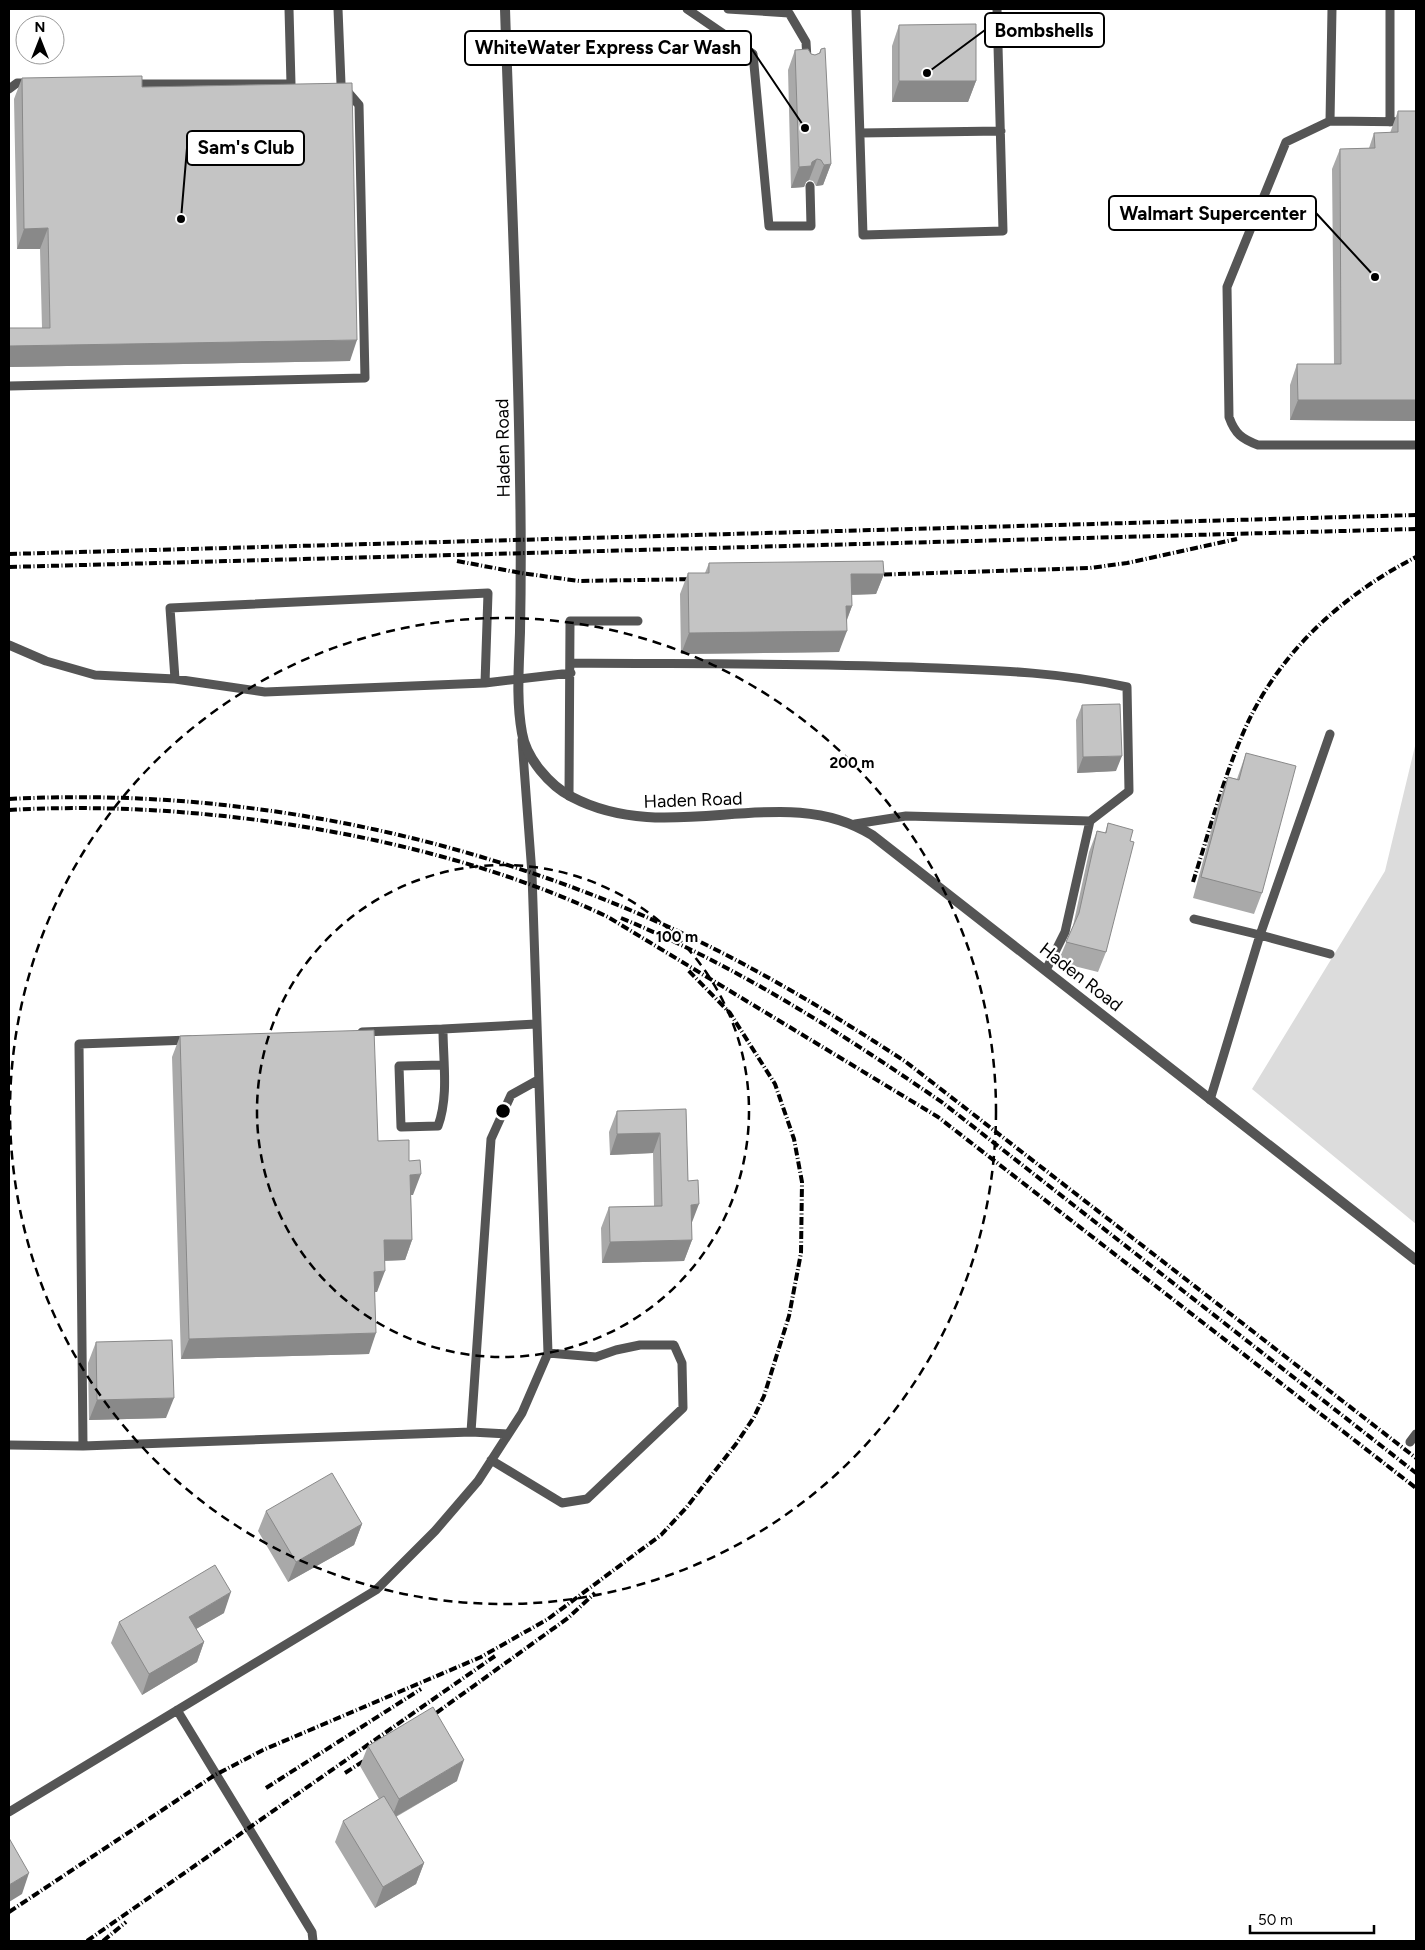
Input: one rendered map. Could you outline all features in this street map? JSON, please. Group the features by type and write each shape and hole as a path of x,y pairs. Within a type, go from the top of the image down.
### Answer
{"street":[{"name":"Haden Road","path":"505,9 520,436 519,678 522,735 538,769 552,784 569,796 608,813 631,817 656,819 792,812 829,816 855,824 872,835 1046,970 1416,1260"}],"lane":[{"path":"126,84 291,84 289,9"},
{"path":"9,386 366,378 359,105 341,84 338,9"},
{"path":"687,9 753,54 768,226 811,226 810,186"},
{"path":"728,9 789,12 806,42 807,70"},
{"path":"856,9 863,235 1003,231 997,9"},
{"path":"1330,121 1332,9"},
{"path":"1390,9 1390,122"},
{"path":"9,89 17,83 36,83"},
{"path":"1416,122 1330,121 1286,142 1227,287 1229,417 1234,431 1243,439 1258,445 1416,445"},
{"path":"860,133 1001,131"},
{"path":"175,679 170,608 488,593 485,684"},
{"path":"569,796 570,621 638,622"},
{"path":"9,645 46,661 95,675 175,679 265,692 485,684 519,678 571,673"},
{"path":"571,663 820,664 1025,671 1091,678 1127,687 1129,791 1090,821 906,816 855,824"},
{"path":"1210,1100 1260,935 1330,734"},
{"path":"9,1812 376,1590 435,1531 478,1481 522,1413 548,1353 532,874 522,735"},
{"path":"1046,970 1065,932 1090,821"},
{"path":"1194,919 1330,954"},
{"path":"356,1032 536,1024"},
{"path":"443,1029 444,1110 438,1126 401,1127 399,1066 443,1064"},
{"path":"83,1446 79,1044 198,1039"},
{"path":"471,1432 491,1139 511,1095 538,1080"},
{"path":"491,1460 562,1503 587,1499 683,1408 682,1363 674,1345 640,1345 596,1357 548,1353"},
{"path":"9,1446 83,1446 471,1432 508,1434"},
{"path":"177,1710 312,1932 314,1941"}],"shaded area":[{"path":"1416,742 1416,1224 1252,1089 1385,871"}],"building":[{"path":"976,24 976,81 899,81 899,25"},
{"path":"825,48 831,164 824,165 821,160 817,159 812,162 811,166 799,167 795,50 808,49 811,54 815,55"},
{"path":"142,76 142,87 352,83 357,340 9,346 9,328 50,328 48,228 24,229 22,78"},
{"path":"1398,111 1416,111 1416,400 1298,400 1297,364 1341,364 1340,149 1375,148 1374,133 1398,132"},
{"path":"883,561 884,574 851,574 852,606 846,606 847,631 689,633 688,573 709,573 709,563"},
{"path":"1120,704 1122,756 1083,757 1082,705"},
{"path":"1246,753 1296,766 1262,893 1201,877 1228,777 1239,780"},
{"path":"1108,823 1133,830 1130,841 1134,842 1106,952 1066,942 1079,913 1097,831 1106,833"},
{"path":"374,1030 378,1141 409,1140 409,1161 420,1160 421,1174 410,1175 412,1240 384,1240 385,1271 374,1272 376,1333 189,1339 180,1036"},
{"path":"686,1109 688,1181 698,1180 699,1204 691,1205 692,1240 610,1242 609,1207 662,1206 660,1133 617,1134 617,1111"},
{"path":"172,1340 174,1398 97,1400 96,1342"},
{"path":"332,1473 362,1524 296,1562 266,1511"},
{"path":"215,1565 231,1592 189,1617 204,1642 149,1674 119,1622"},
{"path":"433,1707 464,1760 399,1799 368,1746"},
{"path":"384,1796 424,1863 383,1887 343,1821"},
{"path":"9,1838 29,1873 9,1885"}],"railway":[{"path":"9,554 1416,515"},
{"path":"9,567 1416,529"},
{"path":"870,575 1090,568 1127,563 1237,539"},
{"path":"1193,882 1236,749 1258,703 1275,676 1315,629 1338,608 1363,589 1416,557"},
{"path":"457,561 579,581 700,579"},
{"path":"9,799 94,797 178,801 263,810 346,824 429,842 511,866 591,894 669,927 730,957 790,990 906,1062 1416,1458"},
{"path":"9,810 82,808 158,811 236,817 315,829 393,844 468,864 541,888 608,917 938,1117 1416,1488"},
{"path":"621,918 706,957 747,979 866,1051 943,1103 1416,1473"},
{"path":"9,1912 215,1775 263,1750 481,1657 548,1619 661,1535 686,1508 736,1444 754,1417 764,1396 789,1316 801,1253 802,1182 794,1139 775,1084 730,1013 688,970"},
{"path":"425,1721 568,1618 595,1593"},
{"path":"87,1941 495,1656"},
{"path":"266,1788 421,1689"},
{"path":"345,1773 373,1755"},
{"path":"103,1941 126,1922"}],"place":[{"name":"Bombshells","path":"927,73"},
{"name":"WhiteWater Express Car Wash","path":"805,128"},
{"name":"Sam's Club","path":"181,219"},
{"name":"Walmart Supercenter","path":"1375,277"}]}
